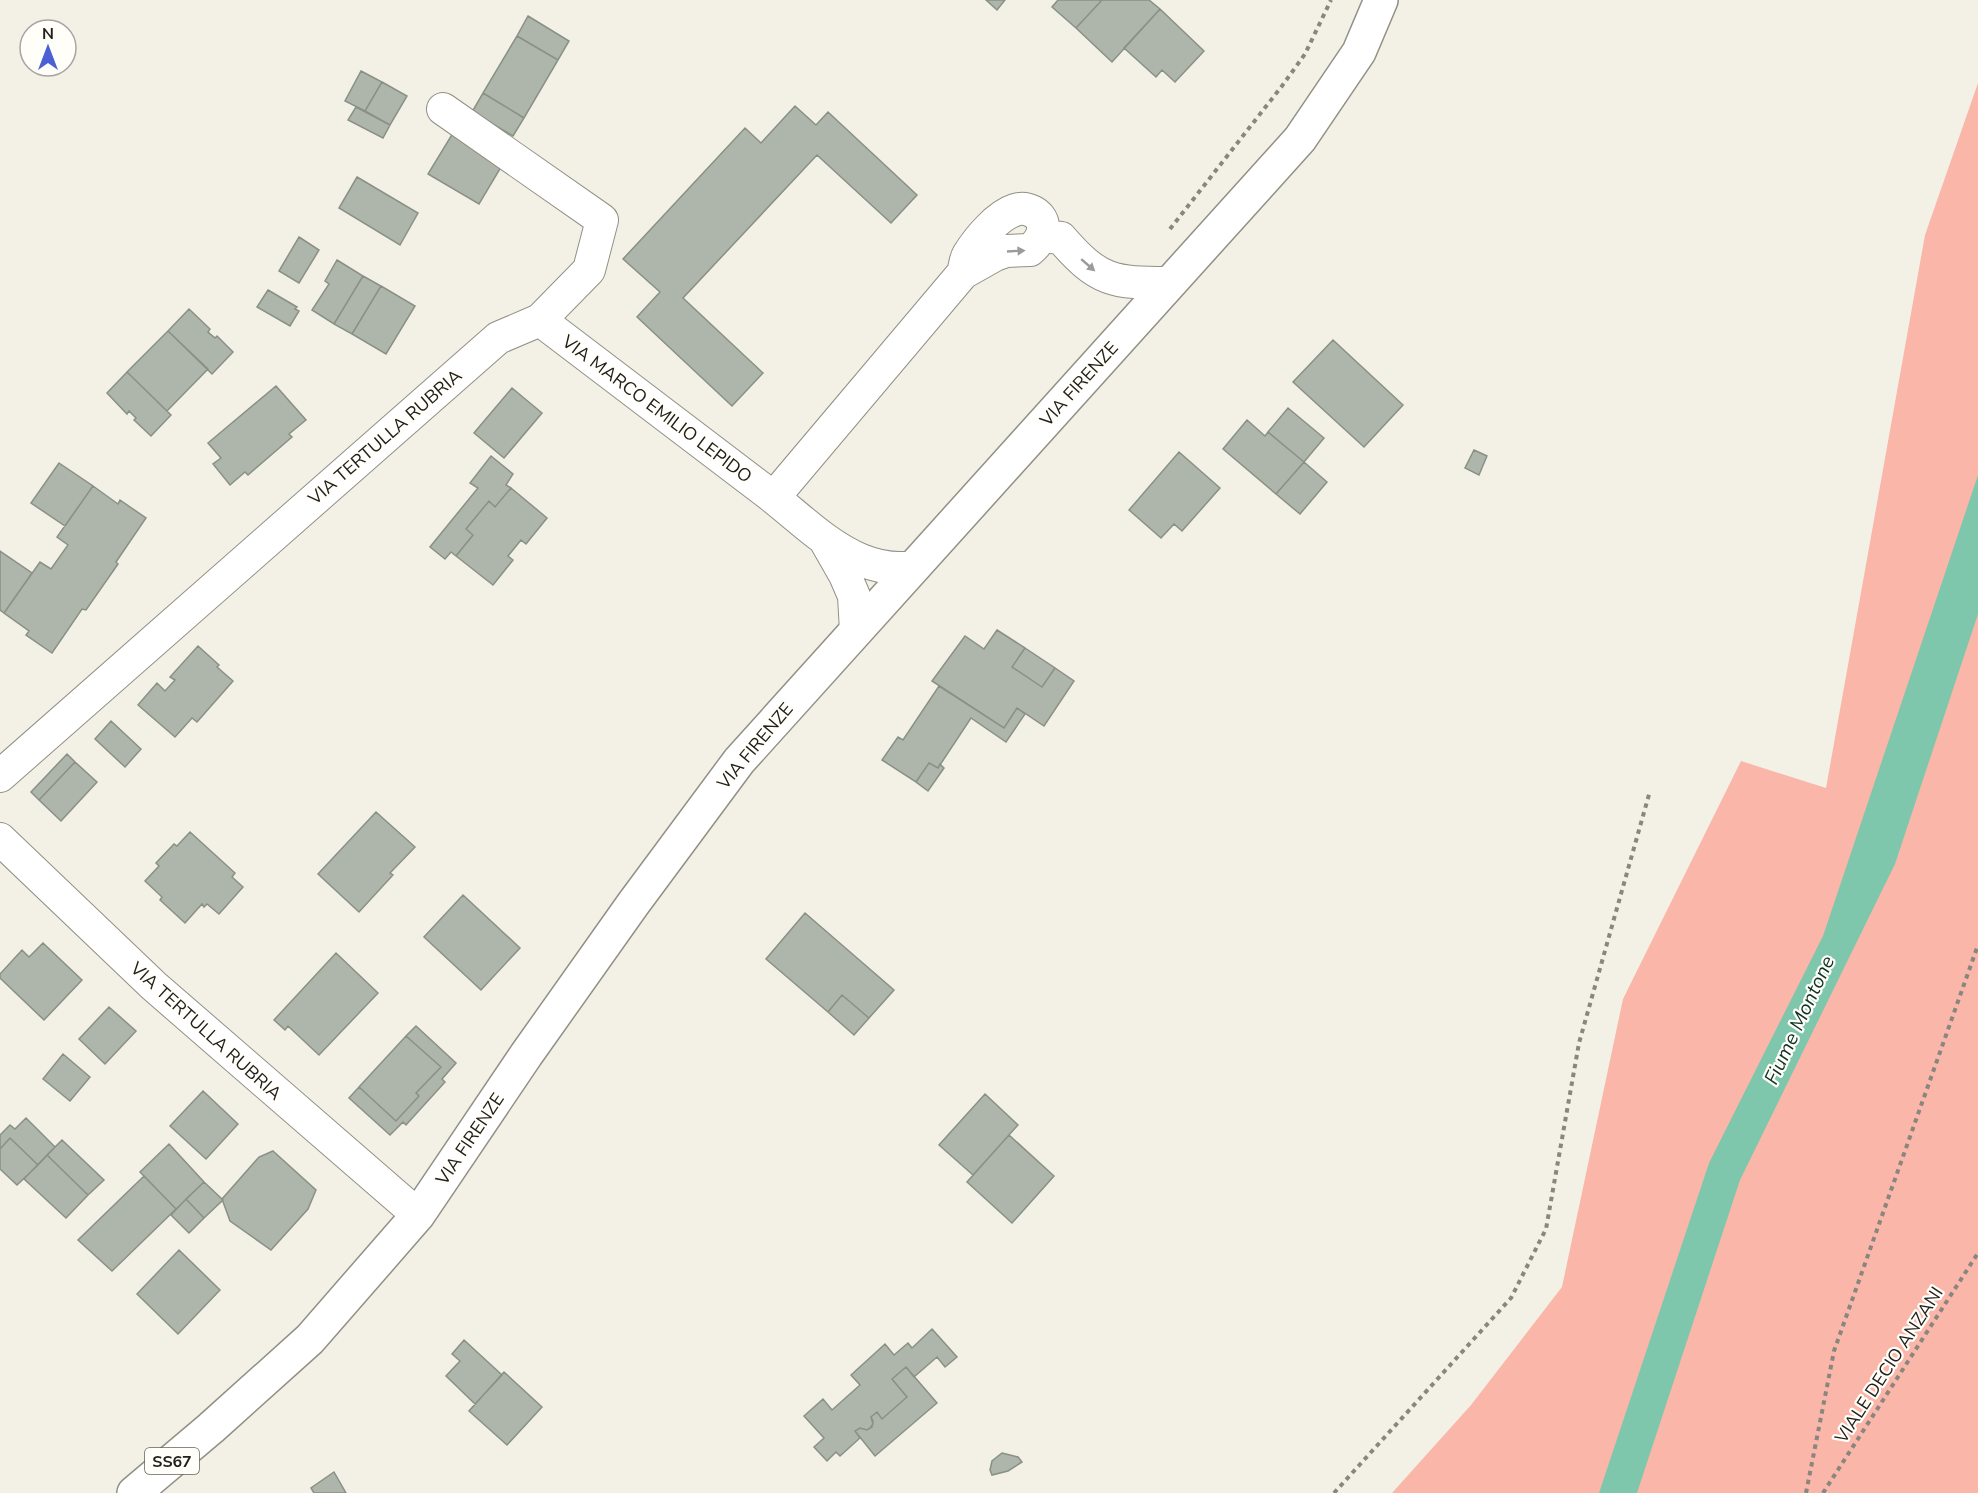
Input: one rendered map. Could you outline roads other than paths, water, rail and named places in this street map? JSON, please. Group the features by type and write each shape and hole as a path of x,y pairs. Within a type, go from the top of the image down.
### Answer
{"main road":[{"name":"VIA FIRENZE","path":"134,1493 310,1339 418,1215 633,904 739,761 1300,139 1359,52 1381,0"}],"street":[{"name":"VIA TERTULLA RUBRIA","path":"0,776 498,338 540,320 589,270 602,220 442,109"},
{"path":"774,497 963,273 995,255 1006,251 1030,250 1042,236 1060,238 1100,275 1126,282 1170,283"},
{"name":"VIA MARCO EMILIO LEPIDO","path":"540,320 774,497 824,539 859,559 883,567 900,569 914,567"},
{"name":"VIA MARCO EMILIO LEPIDO","path":"824,539 845,575 854,596 856,631"},
{"name":"VIA TERTULLA RUBRIA","path":"0,839 154,986 418,1215"}],"water":[{"name":"Fiume Montone","path":"1978,475 1978,614 1895,864 1740,1180 1637,1493 1599,1493 1709,1163 1823,936"}]}
